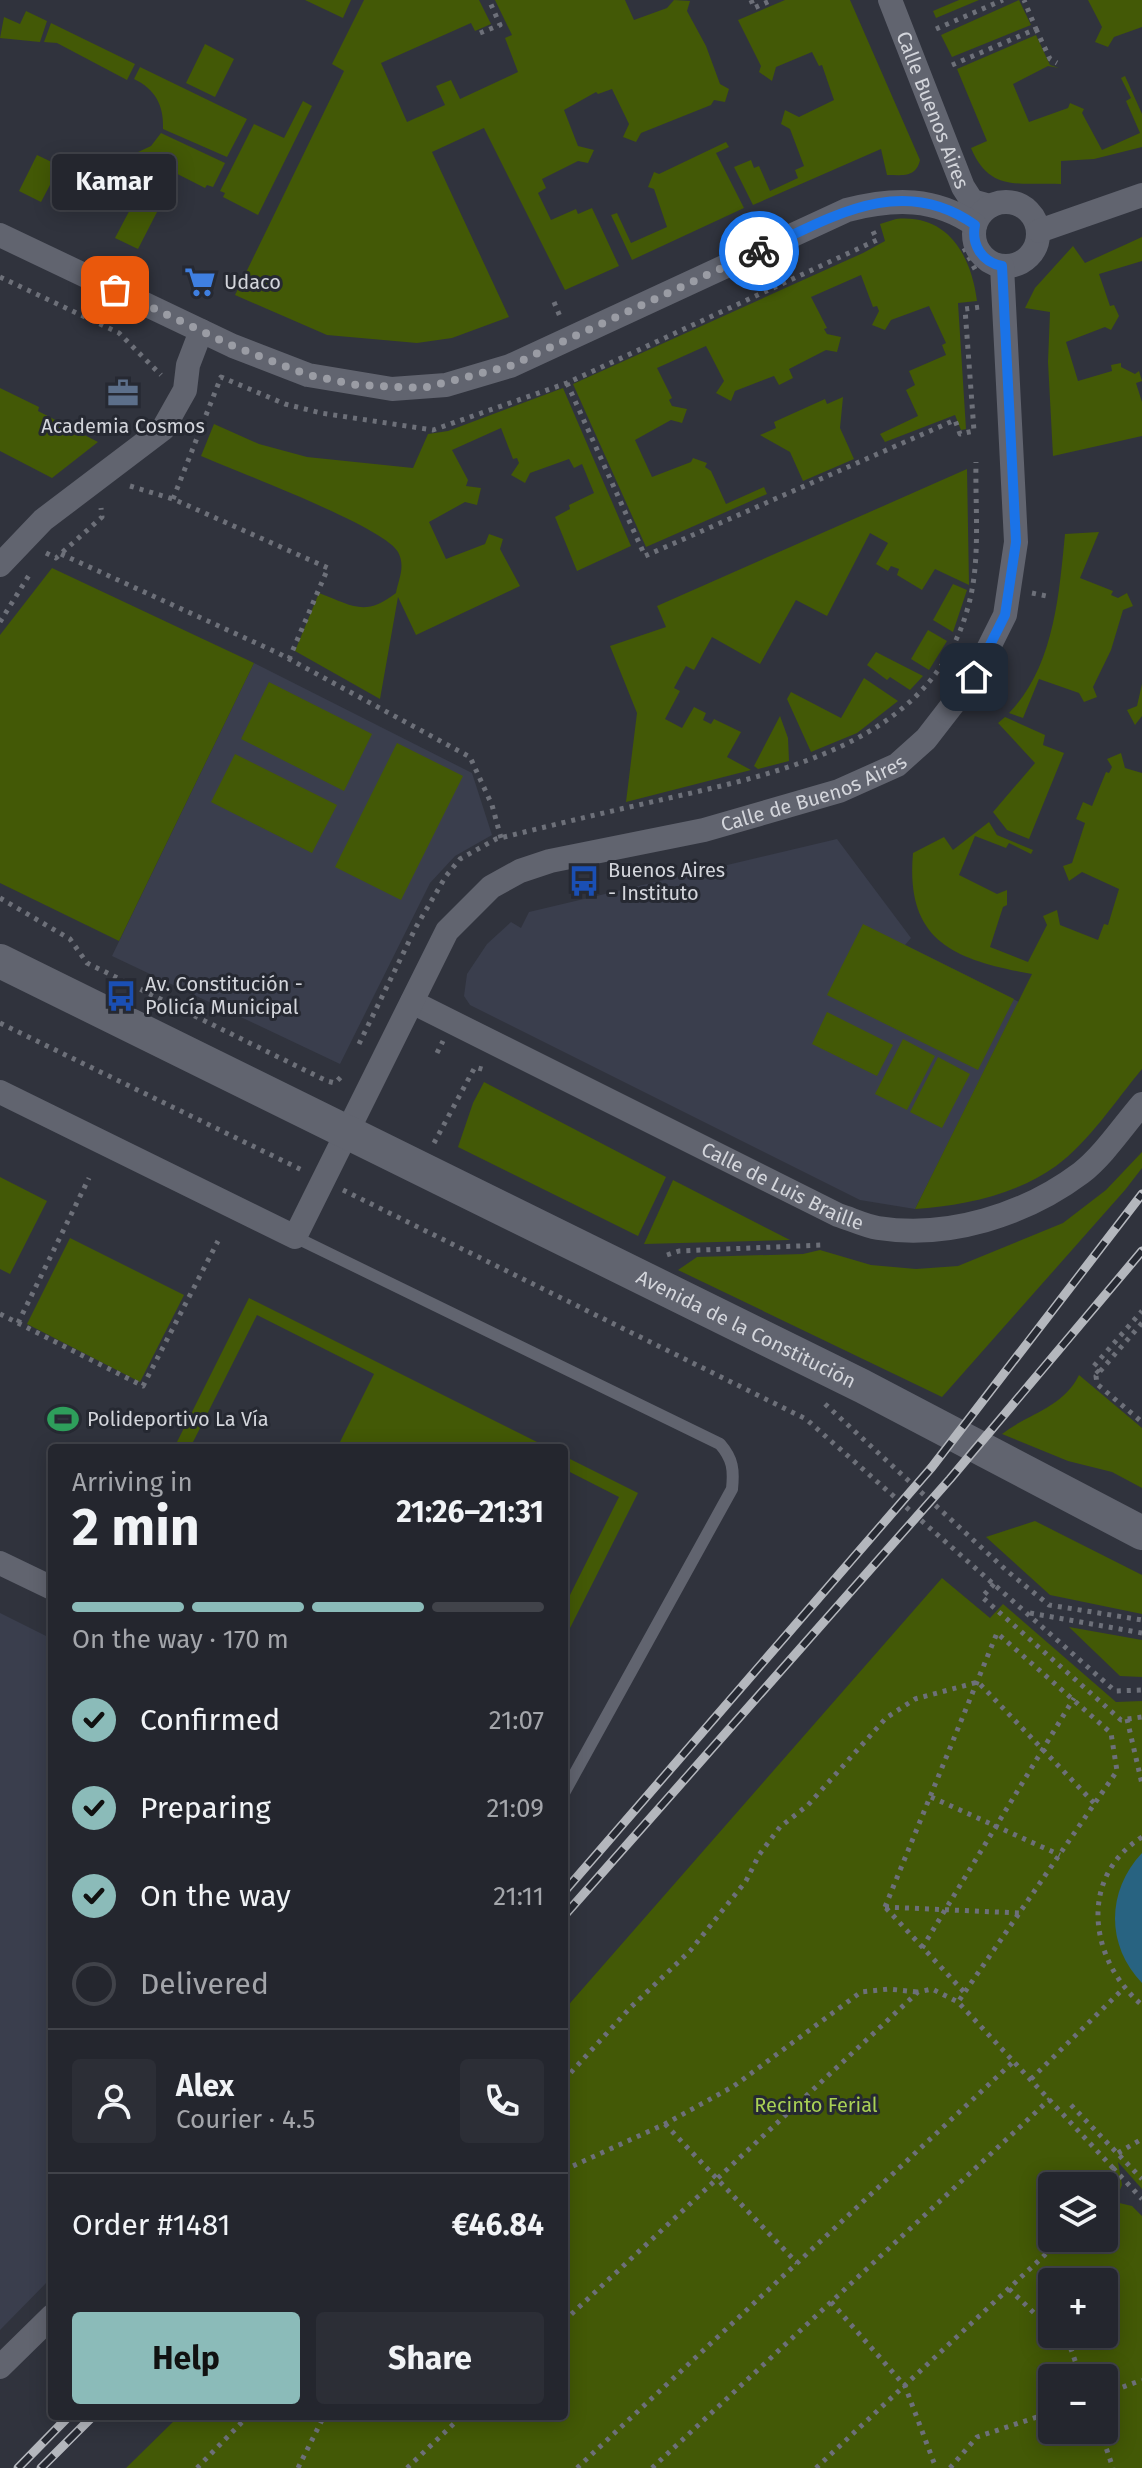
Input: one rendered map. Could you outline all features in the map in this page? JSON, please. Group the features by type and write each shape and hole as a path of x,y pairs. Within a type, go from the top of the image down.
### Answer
{"street":[{"name":"Calle Buenos Aires","path":"890,0 963,187 972,201 975,224"},
{"path":"1039,231 1142,195"},
{"path":"0,235 201,331 308,375 392,389 446,385 510,366 847,210 880,202 933,204 955,211 975,224"},
{"path":"1000,203 1021,206 1035,220 1039,231 1035,250 1029,258 1012,266 993,264 978,251 975,224 1000,203"},
{"name":"Calle de Buenos Aires","path":"346,1132 447,931 459,915 491,887 520,871 550,861 704,830 839,791 897,765 926,739 974,677 996,638 1012,589 1016,505 1002,266"},
{"path":"0,565 43,520 163,429 185,390 188,365 201,331"},
{"name":"Avenida de la Constitución","path":"0,949 67,987 98,1010"},
{"name":"Avenida de la Constitución","path":"0,961 862,1386 1142,1533"},
{"name":"Calle de Luis Braille","path":"412,1002 838,1215 877,1228 946,1228 975,1223 1037,1202 1083,1171 1142,1104"},
{"path":"0,1092 295,1237 346,1132"},
{"path":"0,1563 48,1586"},
{"path":"0,2367 48,2320"}],"lane":[{"path":"295,1237 720,1444 730,1455 734,1471 732,1489 568,1786"}],"path":[{"path":"480,33 500,25 489,0"},
{"path":"751,0 754,8 772,0"},
{"path":"936,29 1003,0"},
{"path":"1024,0 1050,59 1057,63"},
{"path":"952,65 1036,29"},
{"path":"173,499 221,377 285,404 321,413 433,430 462,423 567,383 877,240 868,221"},
{"path":"975,224 979,283"},
{"path":"0,277 119,333 159,370 164,382"},
{"path":"567,383 645,556 955,420 960,434 974,431 965,309 982,307 981,303"},
{"path":"117,487 130,486 173,499 328,568 289,659"},
{"path":"0,622 43,552 56,558 61,554 102,517 100,504 104,497"},
{"path":"61,554 289,659 470,757 492,805 501,838"},
{"path":"0,898 31,914"},
{"path":"0,1023 806,1419 1115,1691 1142,1690"},
{"path":"432,1146 475,1067 495,1074"},
{"path":"18,1323 89,1178"},
{"path":"0,1314 143,1386 218,1241"},
{"path":"665,1256 679,1251 823,1245"},
{"path":"1100,1374 1093,1367 1142,1311"},
{"path":"1142,1323 1100,1374 1097,1384 1142,1422"},
{"path":"821,1400 1007,1571 1049,1605 1142,1620"},
{"path":"994,1584 982,1597 1095,1699 1121,1720 1142,1717"},
{"path":"1029,1613 1142,1633"},
{"path":"885,1907 997,1633 1111,1733 1117,1771 958,2002"},
{"path":"978,1682 1095,1804"},
{"path":"568,2076 630,2008 683,1959 746,1881 759,1855 780,1827 808,1805 886,1718 915,1699 978,1682"},
{"path":"922,1948 1074,1698"},
{"path":"1127,1719 1142,1784"},
{"path":"931,1797 1060,1855"},
{"path":"1142,1837 1116,1861 1103,1886 1098,1913 1103,1953 1123,1989 1142,2005"},
{"path":"885,1907 1020,1913"},
{"path":"885,1907 965,1993"},
{"path":"568,2168 665,2124 768,2064 861,1992 889,1989 918,1992 932,1989 958,2002 1142,2199"},
{"path":"1031,2079 1123,1989"},
{"path":"568,2317 918,1992"},
{"path":"577,2468 1014,2061"},
{"path":"652,2468 1050,2099"},
{"path":"1071,2105 1142,2179"},
{"path":"665,2124 797,2263"},
{"path":"1118,2153 1142,2139"},
{"path":"1113,2168 1113,2172"},
{"path":"816,2468 1048,2252"},
{"path":"1009,2289 1038,2317"},
{"path":"831,2302 905,2386 936,2468"},
{"path":"1118,2389 1142,2380"},
{"path":"950,2468 977,2437 1038,2417"},
{"path":"197,2468 244,2420"},
{"path":"298,2468 322,2420"},
{"path":"407,2468 458,2420"},
{"path":"1105,2444 1113,2468"}],"shaded area":[{"path":"254,663 472,773 492,835 455,856 430,883 340,1064 112,956"},
{"path":"837,839 911,938 905,945 1019,1002 915,1209 860,1200 470,1005 464,996 467,974 487,944 511,922 521,928 529,912"},
{"path":"0,1613 48,1637 48,2281 0,2330"}],"green space":[{"path":"305,0 351,0 343,18"},
{"path":"364,0 479,0 491,24 475,31 471,23 381,63 407,122 445,105 436,86 451,80 460,99 518,72 505,38 512,35 495,0 625,0 634,20 667,8 674,0 690,1 687,11 706,46 720,84 729,89 725,102 714,100 711,105 641,133 636,142 623,137 629,124 612,89 596,92 564,110 578,146 594,150 588,163 578,161 542,179 546,188 538,193 551,220 576,209 578,214 592,208 619,266 565,290 484,128 432,152 509,317 452,338 417,343 327,335 235,295 344,71 332,64"},
{"path":"785,0 850,0 920,160 912,173 887,175 881,149 753,205 734,167 751,160 754,168 759,166 770,191 798,178 795,170 804,166 790,129 781,124 785,110 799,117 834,100 822,65 819,66 812,52 776,67 772,81 759,72 761,66 738,20"},
{"path":"959,0 979,0 936,18 933,11"},
{"path":"1019,0 1031,25 952,57 941,35"},
{"path":"1088,0 1142,0 1142,27 1114,37 1108,47 1095,42 1102,27"},
{"path":"26,11 47,21 40,42 0,38 4,17 20,24"},
{"path":"51,23 135,64 127,80 57,43 44,42"},
{"path":"1036,35 1050,65 1059,68 1048,66 1013,84 1029,122 1068,108 1070,103 1084,109 1082,113 1102,150 1140,133 1126,101 1131,98 1121,78 1125,76 1142,114 1142,147 1094,159 1061,161 1061,184 1019,184 997,179 987,172 971,148 987,141 957,69"},
{"path":"205,44 234,59 215,97 186,83"},
{"path":"140,67 247,119 227,157 163,129 157,99 134,79"},
{"path":"303,101 312,106 258,215 223,197 225,193 220,191 254,124 284,138"},
{"path":"161,133 225,163 213,187 207,185 205,188 136,153 151,146"},
{"path":"726,142 729,147 716,153 744,208 632,260 611,215 617,213 631,243 667,227 654,189 648,187 654,172 659,174"},
{"path":"37,155 60,166 41,202 19,191"},
{"path":"134,202 157,212 138,249 115,238"},
{"path":"896,219 930,223 943,231 954,241 969,268 977,301 958,303 966,429 961,430 955,415 885,442 880,434 918,416 906,390 915,385 909,371 946,355 942,345 946,343 929,306 891,320 885,330 872,325 879,311 877,306 873,307 861,275 811,297 827,334 841,337 837,352 826,350 789,369 793,378 779,385 774,376 735,391 731,401 716,393 724,381 706,346 657,368 672,398 669,400 672,406 687,409 682,423 671,420 635,440 652,477 691,462 693,458 707,463 705,467 711,471 726,504 764,487 767,494 646,547 573,384 863,253 885,241 880,224"},
{"path":"1142,237 1142,261 1099,274 1110,306 1114,305 1119,316 1111,330 1105,327 1066,342 1078,381 1112,371 1111,365 1121,363 1121,367 1135,374 1139,371 1142,381 1136,383 1142,402 1142,436 1053,456 1048,362 1050,312 1025,308 1035,288 1073,246 1085,263"},
{"path":"0,388 98,442 52,478 0,451"},
{"path":"563,388 631,546 577,571 555,517 570,509 569,505 594,493 582,464 574,468 569,459 530,473 525,483 511,475 519,463 517,458 513,459 501,428 452,450 468,480 466,486 481,488 477,505 465,502 429,522 446,559 485,544 489,534 503,539 500,549 520,586 416,635 398,597 380,699 295,651 319,593 341,602 367,607 396,593 401,568 398,552 387,541 339,515 201,456 214,424 259,444 307,457 413,468 428,434 448,431"},
{"path":"843,397 840,428 854,459 803,481 790,452 760,435 776,428 774,422 825,399 827,404"},
{"path":"967,469 969,585 935,569 922,590 897,575 899,569 891,566 888,571 876,564 888,543 870,533 827,616 796,600 760,664 712,637 694,670 686,666 674,688 680,691 665,719 682,728 694,707 706,713 703,720 711,724 714,719 741,732 727,757 751,770 626,802 637,713 610,646 666,627 657,606"},
{"path":"1099,532 1080,578 1113,591 1111,595 1118,598 1127,593 1133,606 1123,610 1111,650 1093,687 1097,697 1084,702 1079,693 1039,679 1023,718 1009,713 1024,695 1045,652 1057,605 1065,534"},
{"path":"52,568 254,663 119,941 0,883 0,635"},
{"path":"953,584 967,590 953,632 933,620"},
{"path":"928,630 947,641 929,670 911,659"},
{"path":"876,652 923,676 910,690 890,677 887,680 867,665"},
{"path":"864,678 898,701 857,733 811,752 787,699 791,692 841,718"},
{"path":"269,682 372,734 344,791 241,739"},
{"path":"1142,684 1142,716 1135,725 1127,710 1137,706"},
{"path":"780,716 788,738 789,761 758,769 754,766"},
{"path":"1005,717 1045,735 1043,745 1064,753 1029,839 1007,830 993,812 1035,763 998,723"},
{"path":"397,743 463,776 401,900 335,867"},
{"path":"1121,753 1125,768 1142,773 1142,1069 1080,1145 1040,1176 988,1197 915,1209 1032,974 980,962 941,942 927,927 917,907 913,853 944,837 953,850 989,822 997,835 1033,850 1031,854 1009,843 1006,848 975,836 959,875 997,894 1007,890 1007,905 1003,907 990,947 1028,962 1047,925 1043,916 1057,910 1060,925 1098,940 1104,924 1108,925 1119,889 1082,872 1069,881 1063,866 1072,863 1085,823 1076,819 1083,802 1092,806 1106,772 1109,773 1112,767 1107,759"},
{"path":"235,754 337,805 312,853 211,802"},
{"path":"863,924 1014,999 978,1070 827,995"},
{"path":"827,1012 893,1045 877,1076 812,1044"},
{"path":"903,1039 935,1056 907,1110 875,1094"},
{"path":"938,1057 970,1074 942,1128 910,1112"},
{"path":"484,1082 666,1177 638,1236 458,1147 473,1103"},
{"path":"1142,1152 1142,1168 1125,1190 942,1397 678,1270 697,1257 803,1254 820,1250 871,1265 916,1269 958,1266 1063,1223 1106,1190"},
{"path":"0,1177 47,1201 10,1274 0,1269"},
{"path":"673,1180 790,1240 644,1244"},
{"path":"70,1238 184,1295 140,1382 27,1324"},
{"path":"249,1298 541,1444 339,1444 374,1374 257,1315 192,1444 176,1444"},
{"path":"1079,1375 1142,1428 1142,1488 1112,1472 1068,1461 1002,1434 1055,1403"},
{"path":"568,1458 638,1493 568,1632 568,1599 619,1497 568,1471"},
{"path":"1035,1521 1142,1575 1142,1614 1050,1595 986,1537"},
{"name":"Recinto Ferial","path":"942,1578 990,1618 1003,1604 1116,1702 1142,1701 1142,2189 1118,2162 1122,2185 1118,2195 1118,2172 1038,2172 1038,2252 1118,2252 1118,2203 1132,2206 1142,2216 1142,2468 126,2468 175,2420 568,2420 568,2005"},
{"path":"1069,1627 1142,1640 1142,1677 1120,1676"}],"water":[{"path":"1142,1853 1142,1983 1122,1952 1115,1918 1122,1884"}],"railway":[{"path":"568,1887 932,1467 1142,1194"},
{"path":"568,1911 950,1479 1142,1251"},
{"path":"18,2468 65,2420"},
{"path":"41,2468 89,2420"}],"way so far":[{"path":"115,290 233,346 308,375 392,389 423,388 446,385 510,366 759,251"}],"place":[{"name":"Udaco","path":"200,282"},
{"name":"Kamar","path":"115,290"},
{"name":"Academia Cosmos","path":"123,393"},
{"name":"Buenos Aires - Instituto","path":"584,881"},
{"name":"Av. Constitución - Policía Municipal","path":"121,996"},
{"name":"Polideportivo La Vía","path":"63,1419"}],"route":[{"path":"759,251 847,210 880,202 909,201 955,211 975,225 978,251 993,264 1002,266 1016,542 1012,589 1005,615 974,677"}]}
